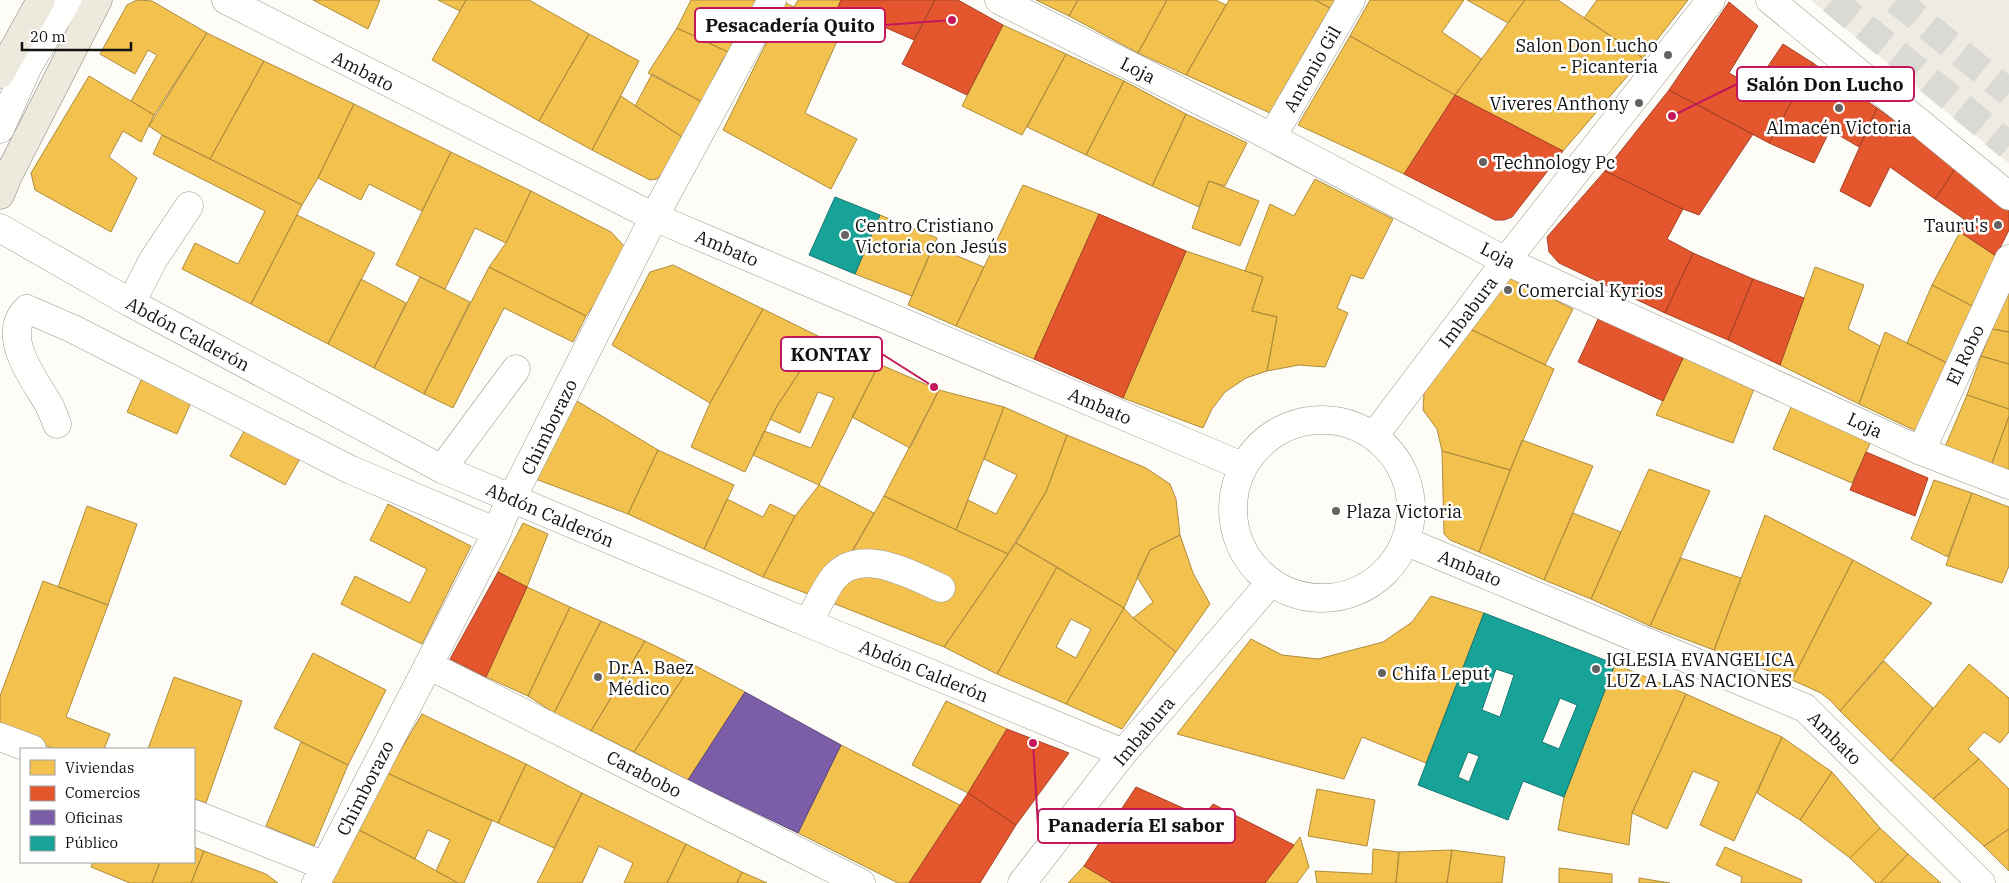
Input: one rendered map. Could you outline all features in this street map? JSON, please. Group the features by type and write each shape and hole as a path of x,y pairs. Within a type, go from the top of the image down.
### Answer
{"main road":[{"path":"0,74 41,0"},
{"path":"0,195 98,0"}],"street":[{"path":"0,130 28,66 68,0"},
{"name":"Ambato","path":"226,0 654,217 1242,466"},
{"name":"Chimborazo","path":"321,875 497,532 654,217 772,0"},
{"name":"Loja","path":"998,0 1272,137 1506,261 1921,451 2009,485"},
{"name":"Antonio Gil","path":"1272,137 1351,0"},
{"name":"Imbabura","path":"1374,436 1506,261 1711,0"},
{"path":"1770,0 2009,196"},
{"path":"1786,0 2009,186"},
{"path":"131,303 152,260 189,206"},
{"name":"Abdón Calderón","path":"6,232 131,303 442,469 1123,753"},
{"name":"El Robo","path":"1921,451 2009,259"},
{"path":"57,424 48,403 24,368 14,347 14,326 20,314 27,309 88,336 351,470 497,532"},
{"path":"442,469 516,369"},
{"path":"1317,419 1346,423 1374,436 1395,456 1408,483 1412,512 1405,541 1392,564 1372,582 1348,594 1321,598 1294,594 1270,582 1252,564 1238,542 1232,516 1233,490 1242,466 1261,442 1287,426 1317,419"},
{"name":"Ambato","path":"1405,541 1805,708 1981,883"},
{"path":"808,623 833,578 847,567 862,562 890,566 941,588"},
{"name":"Imbabura","path":"1022,883 1123,753 1270,582"},
{"name":"Carabobo","path":"428,666 860,883"},
{"path":"0,736 30,748"},
{"path":"195,814 321,875"}],"shaded area":[{"path":"1811,0 2009,0 2009,163 1851,33"}],"building: Viviendas":[{"path":"137,0 152,1 207,33 154,115 131,101 157,55 148,50 135,74 100,54 127,5"},
{"path":"313,0 380,0 368,29"},
{"path":"438,0 466,0 460,11"},
{"path":"466,0 529,0 589,34 539,121 432,60"},
{"path":"691,0 758,0 732,54 677,28"},
{"path":"798,0 841,0 838,7 849,11 841,32 794,7"},
{"path":"1036,0 1078,0 1069,16"},
{"path":"1078,0 1167,0 1138,53 1069,16"},
{"path":"1167,0 1216,0 1226,5 1186,75 1138,53"},
{"path":"1229,0 1315,0 1330,8 1270,113 1186,75"},
{"path":"1315,0 1335,0 1330,8"},
{"path":"1370,0 1464,0 1442,32 1482,59 1455,95 1350,36"},
{"path":"1467,0 1525,0 1508,23"},
{"path":"1525,0 1558,0 1643,58 1563,151 1455,95"},
{"path":"1597,0 1688,0 1643,58 1584,18"},
{"path":"786,3 841,32 805,113 857,139 831,189 723,130"},
{"path":"1003,25 1066,54 1022,135 962,106"},
{"path":"677,28 732,54 724,57 702,102 648,73"},
{"path":"207,33 264,61 210,159 162,135 149,126"},
{"path":"589,34 639,61 592,150 539,121"},
{"path":"1350,36 1455,95 1404,174 1298,125"},
{"path":"1066,54 1124,81 1086,155 1027,127"},
{"path":"264,61 354,104 318,178 302,205 210,159"},
{"path":"652,74 702,102 682,137 635,106"},
{"path":"89,76 154,115 141,142 123,131 109,157 137,178 111,232 35,190 31,173"},
{"path":"1124,81 1186,114 1152,186 1086,155"},
{"path":"621,96 682,137 662,174 657,179 650,180 592,150"},
{"path":"354,104 451,152 422,211 369,184 361,200 318,178"},
{"path":"1186,114 1247,143 1225,186 1209,181 1199,207 1152,186"},
{"path":"162,135 302,205 251,304 182,269 195,243 238,264 265,211 153,154"},
{"path":"451,152 531,191 506,243 475,228 445,289 396,265"},
{"path":"1315,179 1393,219 1363,279 1351,275 1337,308 1348,313 1325,367 1299,365 1267,371 1277,317 1252,311 1263,277 1245,271 1270,204 1294,216"},
{"path":"1209,181 1259,201 1240,246 1192,228"},
{"path":"1023,185 1099,214 1034,359 956,326"},
{"path":"531,191 611,232 625,247 623,265 586,316 489,267 506,243"},
{"path":"297,215 375,253 328,344 251,304"},
{"path":"880,215 937,238 912,296 855,274"},
{"path":"1960,232 1996,256 1974,307 1932,285"},
{"path":"933,246 984,267 956,326 908,305"},
{"path":"1186,251 1263,277 1252,311 1277,317 1267,371 1246,378 1225,392 1212,409 1203,428 1123,398"},
{"path":"673,265 763,309 710,403 612,345 650,272"},
{"path":"489,267 586,316 573,342 504,308 453,408 424,394"},
{"path":"1815,267 1864,285 1848,329 1880,346 1859,404 1780,365"},
{"path":"1504,275 1573,309 1545,365 1468,328"},
{"path":"420,277 470,302 424,394 374,368"},
{"path":"361,279 406,303 374,368 328,344"},
{"path":"1932,285 1974,307 1951,365 1907,343"},
{"path":"2007,289 2009,290 2009,332 1992,329"},
{"path":"763,309 822,338 777,406 745,472 691,447 710,403"},
{"path":"1468,328 1554,369 1510,470 1442,451 1437,429 1423,410 1424,393"},
{"path":"1992,329 2009,332 2009,364 1981,356"},
{"path":"1885,332 1951,365 1920,433 1859,404"},
{"path":"822,338 879,364 819,485 753,455 764,431 811,448 834,398 818,392 800,433 770,419"},
{"path":"1684,356 1755,386 1733,443 1656,415"},
{"path":"1981,356 2009,364 2009,409 1967,395"},
{"path":"879,364 939,390 910,448 852,417"},
{"path":"142,378 192,400 177,434 127,412"},
{"path":"939,390 1004,407 956,530 884,496"},
{"path":"1967,395 2009,409 2009,416 1991,466 1945,447"},
{"path":"577,401 658,450 628,514 533,478"},
{"path":"1792,405 1872,439 1852,483 1773,449"},
{"path":"1004,407 1067,435 1046,492 1008,554 956,530 968,500 996,514 1017,475 984,459"},
{"path":"2009,416 2009,471 1991,466"},
{"path":"246,428 301,457 285,485 230,456"},
{"path":"1067,435 1146,468 1170,484 1176,499 1180,535 1150,550 1124,608 1016,543 1046,492"},
{"path":"1522,440 1593,466 1544,580 1479,552"},
{"path":"658,450 734,485 704,549 628,514"},
{"path":"1442,451 1510,470 1479,552 1450,540 1444,534"},
{"path":"1649,469 1710,491 1650,626 1591,599"},
{"path":"1934,480 1972,493 1948,557 1911,539"},
{"path":"819,485 874,513 824,600 763,577 795,516"},
{"path":"1972,493 2009,507 2009,566 2002,583 1946,565"},
{"path":"884,496 1008,554 944,647 825,600"},
{"path":"727,499 763,517 770,504 795,516 763,577 704,549"},
{"path":"388,504 471,546 422,644 341,604 355,576 410,603 427,569 370,540"},
{"path":"87,506 137,524 108,605 58,587"},
{"path":"1573,513 1621,532 1591,599 1544,580"},
{"path":"1765,515 1853,560 1792,680 1714,650"},
{"path":"523,523 548,534 527,587 498,572"},
{"path":"1180,535 1193,573 1210,604 1176,652 1133,618 1153,602 1137,577 1150,550"},
{"path":"1016,543 1057,567 997,674 944,647"},
{"path":"1681,558 1741,578 1714,650 1650,626"},
{"path":"1853,560 1932,603 1840,711 1821,693 1792,680"},
{"path":"1057,567 1124,608 1066,704 997,674","holes":["1071,619 1091,629 1076,658 1056,647"]},
{"path":"43,581 108,605 66,717 110,734 104,748 52,748 0,729 0,696"},
{"path":"527,587 570,607 528,696 486,677"},
{"path":"1431,596 1484,613 1426,763 1362,737 1344,779 1177,734 1251,639 1282,655 1318,659 1383,642 1412,622"},
{"path":"570,607 601,621 554,713 528,696"},
{"path":"1124,608 1133,618 1176,652 1122,729 1066,704"},
{"name":"Dr.A. Baez Médico","path":"601,621 645,641 591,731 554,713"},
{"path":"645,641 692,664 634,752 591,731"},
{"path":"313,653 386,690 348,765 274,728"},
{"path":"1884,661 1933,708 1891,761 1840,711"},
{"path":"692,664 745,692 688,780 634,752"},
{"path":"1615,664 1686,694 1632,813 1629,845 1558,830 1564,797"},
{"path":"1969,664 2009,698 2009,732 2000,743 1984,732 1968,749 1979,759 1933,799 1891,761"},
{"path":"174,677 242,701 206,803 195,799 195,748 148,748"},
{"path":"1686,694 1782,737 1734,841 1700,825 1719,782 1693,771 1667,829 1632,813"},
{"path":"946,701 1007,729 968,793 912,765"},
{"path":"422,714 526,764 498,823 387,773"},
{"path":"1782,737 1832,772 1800,820 1757,793"},
{"path":"301,742 348,765 314,846 266,826"},
{"path":"841,745 960,805 909,883 898,883 798,833"},
{"path":"1979,759 2009,789 2009,829 1984,846 1933,799"},
{"path":"526,764 582,793 554,848 498,823"},
{"path":"1832,772 1880,828 1850,858 1800,820"},
{"path":"387,773 492,821 464,883 458,883 436,871 450,840 428,830 415,859 359,830"},
{"path":"1317,789 1375,800 1367,846 1308,836"},
{"path":"582,793 686,844 667,883 624,883 633,863 599,846 582,883 537,883"},
{"path":"1880,828 1908,854 1880,883 1876,883 1850,858"},
{"path":"2009,829 2009,871 1984,846"},
{"path":"359,830 415,859 458,883 330,883"},
{"path":"1300,837 1309,867 1297,883 1265,883"},
{"path":"686,844 742,872 737,883 667,883"},
{"path":"195,847 204,851 191,883 152,883 160,863 195,863"},
{"path":"1725,847 1802,880 1801,883 1741,883 1742,877 1716,865"},
{"path":"1373,849 1399,852 1396,883 1317,883 1315,871 1372,874"},
{"path":"1452,850 1447,883 1396,883 1399,852"},
{"path":"1452,850 1505,857 1502,883 1447,883"},
{"path":"204,851 266,874 278,883 191,883"},
{"path":"1908,854 1941,883 1880,883"},
{"path":"93,863 160,863 152,883 130,883 91,867"},
{"path":"1084,866 1113,883 1068,883"},
{"path":"1559,868 1612,874 1612,883 1559,883"},
{"path":"742,872 767,883 737,883"},
{"path":"1639,878 1670,883 1639,883"}],"building: Comercios":[{"path":"841,0 935,0 914,40 838,7"},
{"path":"935,0 958,0 1003,25 967,95 902,64"},
{"path":"1729,2 1758,26 1729,73 1754,87 1783,44 1813,63 1769,143 1669,90"},
{"path":"1813,63 1877,108 1859,147 1830,130 1814,163 1769,143"},
{"path":"1669,90 1753,134 1699,215 1605,171"},
{"name":"Technology Pc","path":"1455,95 1563,151 1512,217 1504,220 1495,220 1404,174"},
{"path":"1877,108 1957,166 1935,199 1890,167 1870,207 1840,191"},
{"path":"1957,166 2009,208 2009,230 1996,256 1960,232 1964,219 1935,199"},
{"path":"1605,171 1683,209 1667,239 1693,253 1665,313 1559,263 1549,252 1547,237"},
{"path":"1099,214 1186,251 1123,398 1034,359"},
{"path":"1693,253 1753,279 1728,340 1665,313"},
{"path":"1753,279 1804,298 1780,365 1728,340"},
{"path":"1599,317 1684,356 1663,401 1578,362"},
{"path":"1866,452 1928,478 1915,516 1850,490"},
{"path":"498,572 527,587 486,677 450,659"},
{"path":"1007,729 1069,753 1016,825 968,793"},
{"path":"1136,787 1203,817 1213,804 1294,845 1265,883 1113,883 1084,866"},
{"path":"968,793 1016,825 980,883 909,883"}],"building: Oficinas":[{"path":"745,692 841,745 798,833 688,780"}],"building: Público":[{"name":"Centro Cristiano Victoria con Jesús","path":"835,197 880,215 855,274 809,255"},
{"path":"1484,613 1615,664 1564,797 1523,781 1508,820 1418,785","holes":["1496,669 1514,675 1500,717 1482,710","1560,698 1577,705 1559,749 1542,742","1468,752 1479,756 1469,782 1458,777"]}],"tunnel":[{"path":"1832,0 2009,146"},
{"path":"1896,0 2009,93"}],"place":[{"name":"Pesacadería Quito","path":"952,20"},
{"name":"Salon Don Lucho - Picanteria","path":"1668,55"},
{"name":"Viveres Anthony","path":"1639,103"},
{"name":"Almacén Victoria","path":"1839,108"},
{"name":"Salón Don Lucho","path":"1672,116"},
{"name":"Technology Pc","path":"1483,162"},
{"name":"Tauru's","path":"1998,225"},
{"name":"Centro Cristiano Victoria con Jesús","path":"845,235"},
{"name":"Comercial Kyrios","path":"1508,290"},
{"name":"KONTAY","path":"934,387"},
{"name":"Plaza Victoria","path":"1336,511"},
{"name":"IGLESIA EVANGELICA LUZ A LAS NACIONES","path":"1596,669"},
{"name":"Chifa Leput","path":"1382,673"},
{"name":"Dr.A. Baez Médico","path":"598,677"},
{"name":"Panadería El sabor","path":"1033,743"}]}
